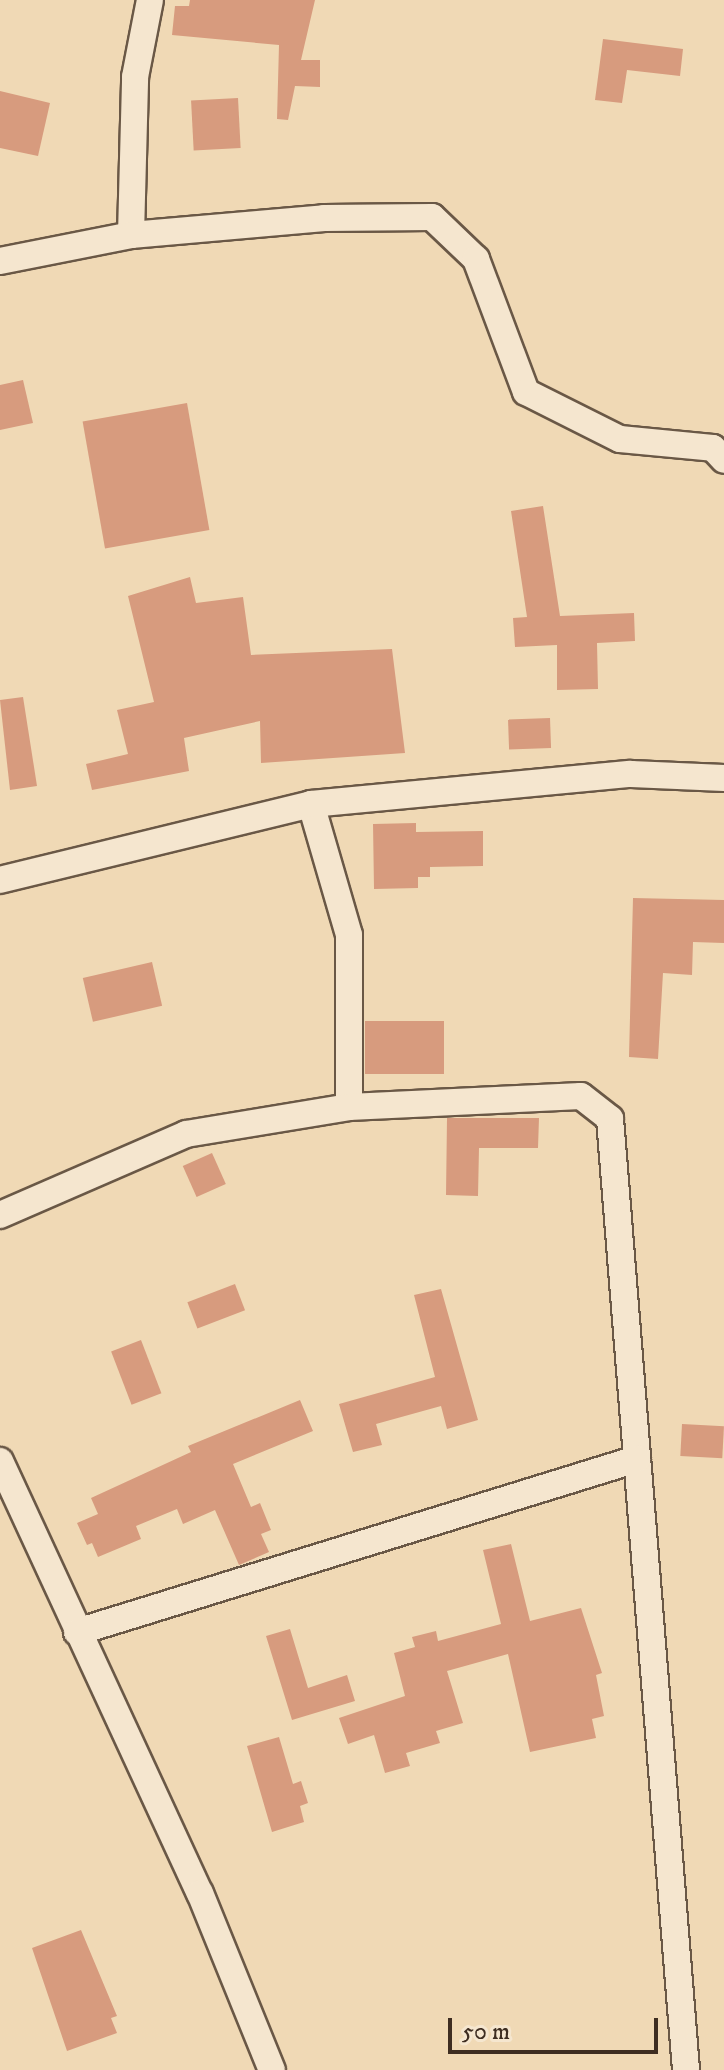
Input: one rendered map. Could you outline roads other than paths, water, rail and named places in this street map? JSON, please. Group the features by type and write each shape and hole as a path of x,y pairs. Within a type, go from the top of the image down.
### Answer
{"street":[{"path":"131,235 135,77 150,0"},
{"path":"0,261 131,235 324,218 432,217 476,259 526,392 620,439 713,448 724,460"},
{"path":"0,880 311,804 631,774 724,778"},
{"path":"311,804 349,935 349,1107"},
{"path":"0,1215 186,1134 349,1107 581,1096 610,1119 686,2070"},
{"path":"77,1632 637,1459"},
{"path":"0,1461 200,1893 272,2070"}]}
